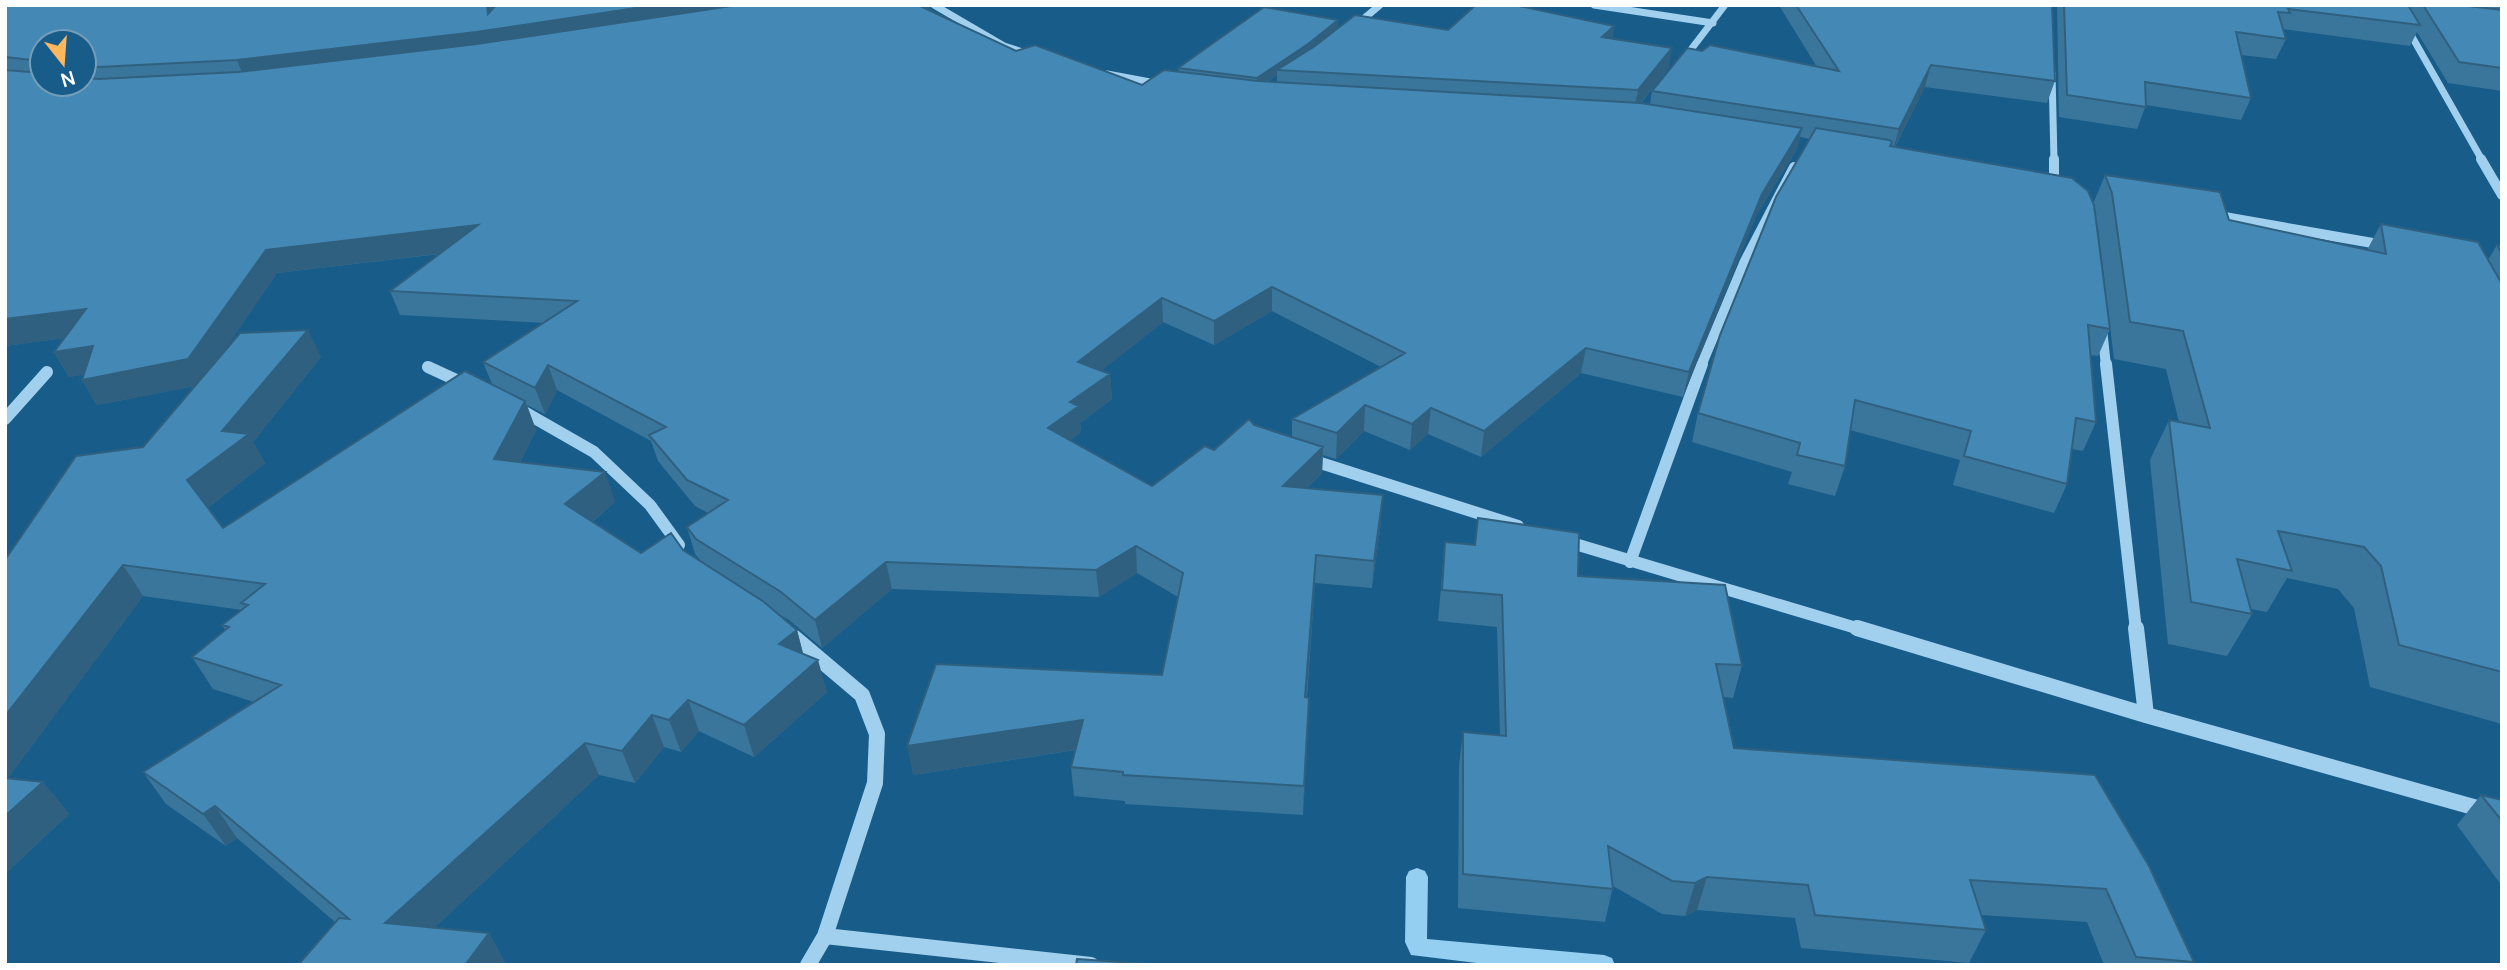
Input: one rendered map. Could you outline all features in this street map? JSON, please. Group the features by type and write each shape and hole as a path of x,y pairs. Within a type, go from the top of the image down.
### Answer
{"street":[{"path":"934,5 1004,47 1042,58"},
{"path":"1351,29 1380,5"},
{"path":"1594,5 1713,23"},
{"path":"1679,65 1725,5"},
{"path":"2396,9 2502,195"},
{"path":"2385,11 2396,9 2410,14"},
{"path":"2052,61 2054,186"},
{"path":"1093,71 1166,85"},
{"path":"1630,562 1731,294 1763,219 1800,156"},
{"path":"2040,184 2054,186 2066,192"},
{"path":"2202,212 2389,246"},
{"path":"2101,322 2146,715"},
{"path":"428,367 484,393"},
{"path":"5,419 47,372"},
{"path":"507,403 593,452 650,505 690,561"},
{"path":"1297,456 1630,562 2146,715 2502,815"},
{"path":"783,629 862,695 877,734 875,783 825,936 808,965"},
{"path":"825,936 1091,965"}],"building":[{"path":"5,5 487,5 488,14 496,5 656,5 476,32 237,60 99,67 98,28 28,28 28,59 5,57"},
{"path":"738,5 918,5 1016,51 1035,45 1142,85 1164,70 1258,81 1640,103 1802,128 1762,194 1689,372 1586,348 1484,431 1431,408 1412,424 1365,405 1337,433 1292,419 1405,353 1272,287 1214,321 1162,298 1078,362 1110,374 1070,402 1079,406 1048,428 1152,486 1205,446 1214,450 1249,419 1254,425 1323,447 1283,486 1383,495 1374,561 1316,555 1305,697 1309,698 1304,786 1123,775 1123,772 1071,767 1083,720 907,746 936,664 1162,675 1183,573 1136,546 1096,570 886,562 815,620 781,592 696,539 687,527 728,500 687,480 649,435 666,427 548,365 535,388 483,362 577,301 390,291 478,225 266,250 188,359 82,380 93,346 54,352 86,309 5,319 5,70 28,72 28,98 98,98 98,79 238,72 477,44"},
{"path":"1476,5 1514,5 1614,26 1602,37 1672,48 1638,90 1277,70 1315,46 1355,15 1448,30"},
{"path":"1796,5 2052,5 2055,81 1931,65 1899,129 1652,91 1687,48 1702,51 1710,45 1839,71"},
{"path":"2064,5 2408,5 2420,25 2288,9 2290,13 2278,12 2286,39 2236,32 2251,98 2145,82 2146,107 2067,95"},
{"path":"2423,5 2460,5 2502,10 2502,68 2459,62"},
{"path":"1264,7 1338,20 1257,78 1178,68"},
{"path":"1816,128 1889,140 1892,142 1890,146 2072,178 2088,191 2094,205 2110,329 2088,325 2096,422 2076,418 2067,484 1964,456 1971,431 1855,400 1845,466 1797,455 1800,443 1698,413 1720,335 1776,197"},
{"path":"2105,175 2220,192 2229,220 2386,254 2381,224 2478,242 2502,284 2502,672 2399,645 2381,566 2364,547 2278,531 2292,571 2237,559 2252,614 2191,602 2169,420 2210,428 2183,331 2130,322 2112,193"},
{"path":"308,330 222,431 249,434 187,480 223,528 465,371 525,401 494,459 605,472 565,504 641,553 671,533 683,550 764,602 797,630 779,644 818,660 744,725 688,700 669,720 652,715 622,751 585,743 385,923 489,933 465,965 298,965 339,918 349,919 215,806 203,814 143,772 281,685 192,657 229,627 222,625 248,605 241,603 265,584 123,565 5,716 5,560 76,456 143,447 240,333"},
{"path":"1478,518 1579,533 1578,576 1725,585 1742,665 1716,664 1734,748 2095,775 2149,866 2194,962 2136,957 2106,889 1970,880 1986,930 1815,915 1808,885 1707,877 1695,883 1672,881 1608,846 1613,889 1463,874 1463,732 1506,736 1502,595 1442,590 1445,542 1475,545"},
{"path":"5,778 43,782 5,816"},
{"path":"2481,795 2502,800 2502,821"},
{"path":"1077,959 1163,965 1076,965"}],"waterway":[{"path":"1417,877 1416,942 1419,948 1604,965"}]}
